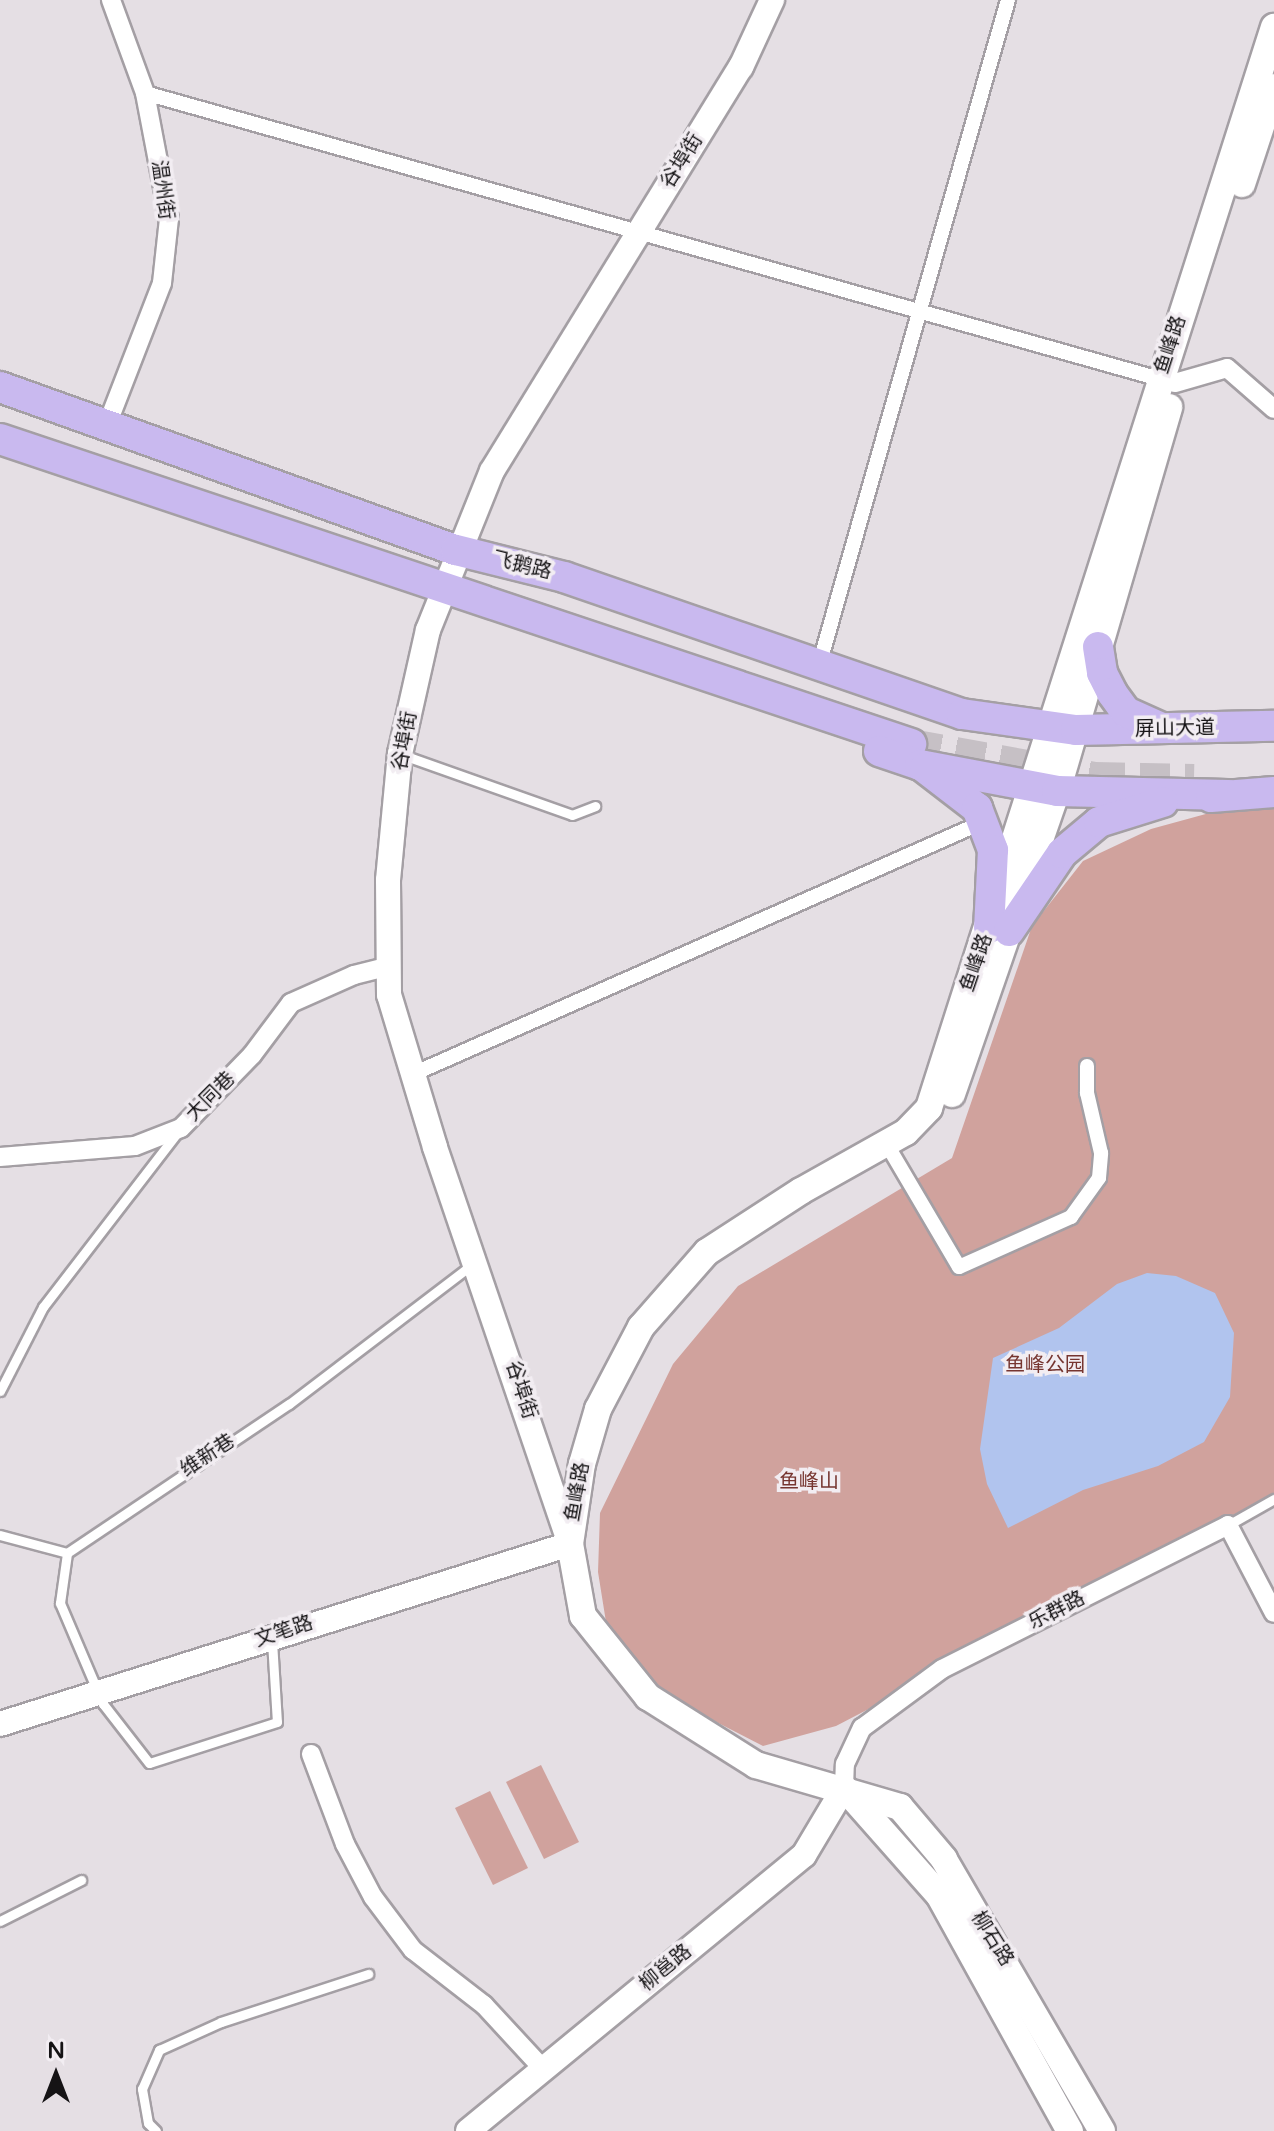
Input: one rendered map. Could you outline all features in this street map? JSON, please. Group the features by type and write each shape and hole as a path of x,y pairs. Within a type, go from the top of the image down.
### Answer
{"main road":[{"name":"鱼峰路","path":"570,1544 614,1409 656,1334 713,1265 890,1149 924,1137 940,1119 959,1081 999,930 1274,27"},
{"name":"鱼峰路","path":"1062,728 1098,647 1168,381 1274,87"},
{"name":"飞鹅路","path":"0,387 456,550 564,577 962,714 1062,728"},
{"path":"0,439 444,586 644,670 915,754 1044,788 1228,795"},
{"path":"1098,647 1102,673 1126,712 1168,731"},
{"name":"屏山大道","path":"1062,728 1168,731 1274,726"},
{"path":"915,754 977,808 993,850 999,930"},
{"path":"1194,779 1274,773"},
{"path":"999,930 1062,853 1099,822 1153,803 1274,792"},
{"name":"柳石路","path":"570,1544 583,1616 648,1697 756,1765 844,1788 900,1807 944,1859 1102,2131"},
{"name":"柳石路","path":"844,1788 939,1895 1070,2131"}],"street":[{"name":"温州街","path":"107,425 162,283 169,219 145,93 111,0"},
{"name":"谷埠街","path":"570,1544 389,995 388,880 400,754 428,630 456,550 492,471 741,67 772,0"},
{"path":"823,651 1008,0"},
{"path":"145,93 1168,381 1227,368 1274,409"},
{"path":"413,1074 983,822"},
{"name":"大同巷","path":"0,1157 135,1146 181,1128 252,1055 291,1003 354,975 389,966"},
{"path":"890,1149 959,1267 1039,1235 1071,1217 1099,1178 1101,1153 1087,1093 1087,1066"},
{"path":"1228,1525 1274,1613"},
{"name":"乐群路","path":"844,1788 845,1764 862,1728 942,1669 1228,1525"},
{"name":"文笔路","path":"0,1724 101,1698 271,1637 570,1544"},
{"path":"311,1754 345,1844 373,1897 413,1950 484,2005 543,2069"},
{"name":"柳邕路","path":"468,2131 804,1855 844,1788"}],"lane":[{"path":"400,754 572,815 595,806"},
{"path":"0,1391 43,1307 181,1128"},
{"name":"维新巷","path":"67,1553 289,1404 476,1262"},
{"path":"1228,1525 1274,1499"},
{"path":"0,1535 67,1553 60,1603 101,1698 149,1763 277,1722 271,1637"},
{"path":"0,1921 81,1880"},
{"path":"156,2131 148,2123 142,2089 159,2050 221,2022 368,1974"}],"green space":[{"name":"鱼峰公园","path":"1274,806 1274,1498 836,1726 763,1746 658,1692 606,1622 598,1572 600,1513 673,1364 738,1286 952,1158 1032,926 1083,861 1151,829 1224,809"},
{"path":"541,1765 579,1842 544,1859 506,1782"},
{"path":"490,1791 528,1868 493,1885 455,1808"}],"water":[{"path":"1147,1273 1176,1276 1215,1293 1234,1333 1230,1397 1204,1442 1158,1466 1083,1490 1008,1528 987,1484 980,1449 993,1358 1059,1328 1117,1284"}],"tunnel":[{"path":"911,744 1095,777 1194,779"}],"park label":[{"name":"鱼峰山","path":"809,1482"}]}
